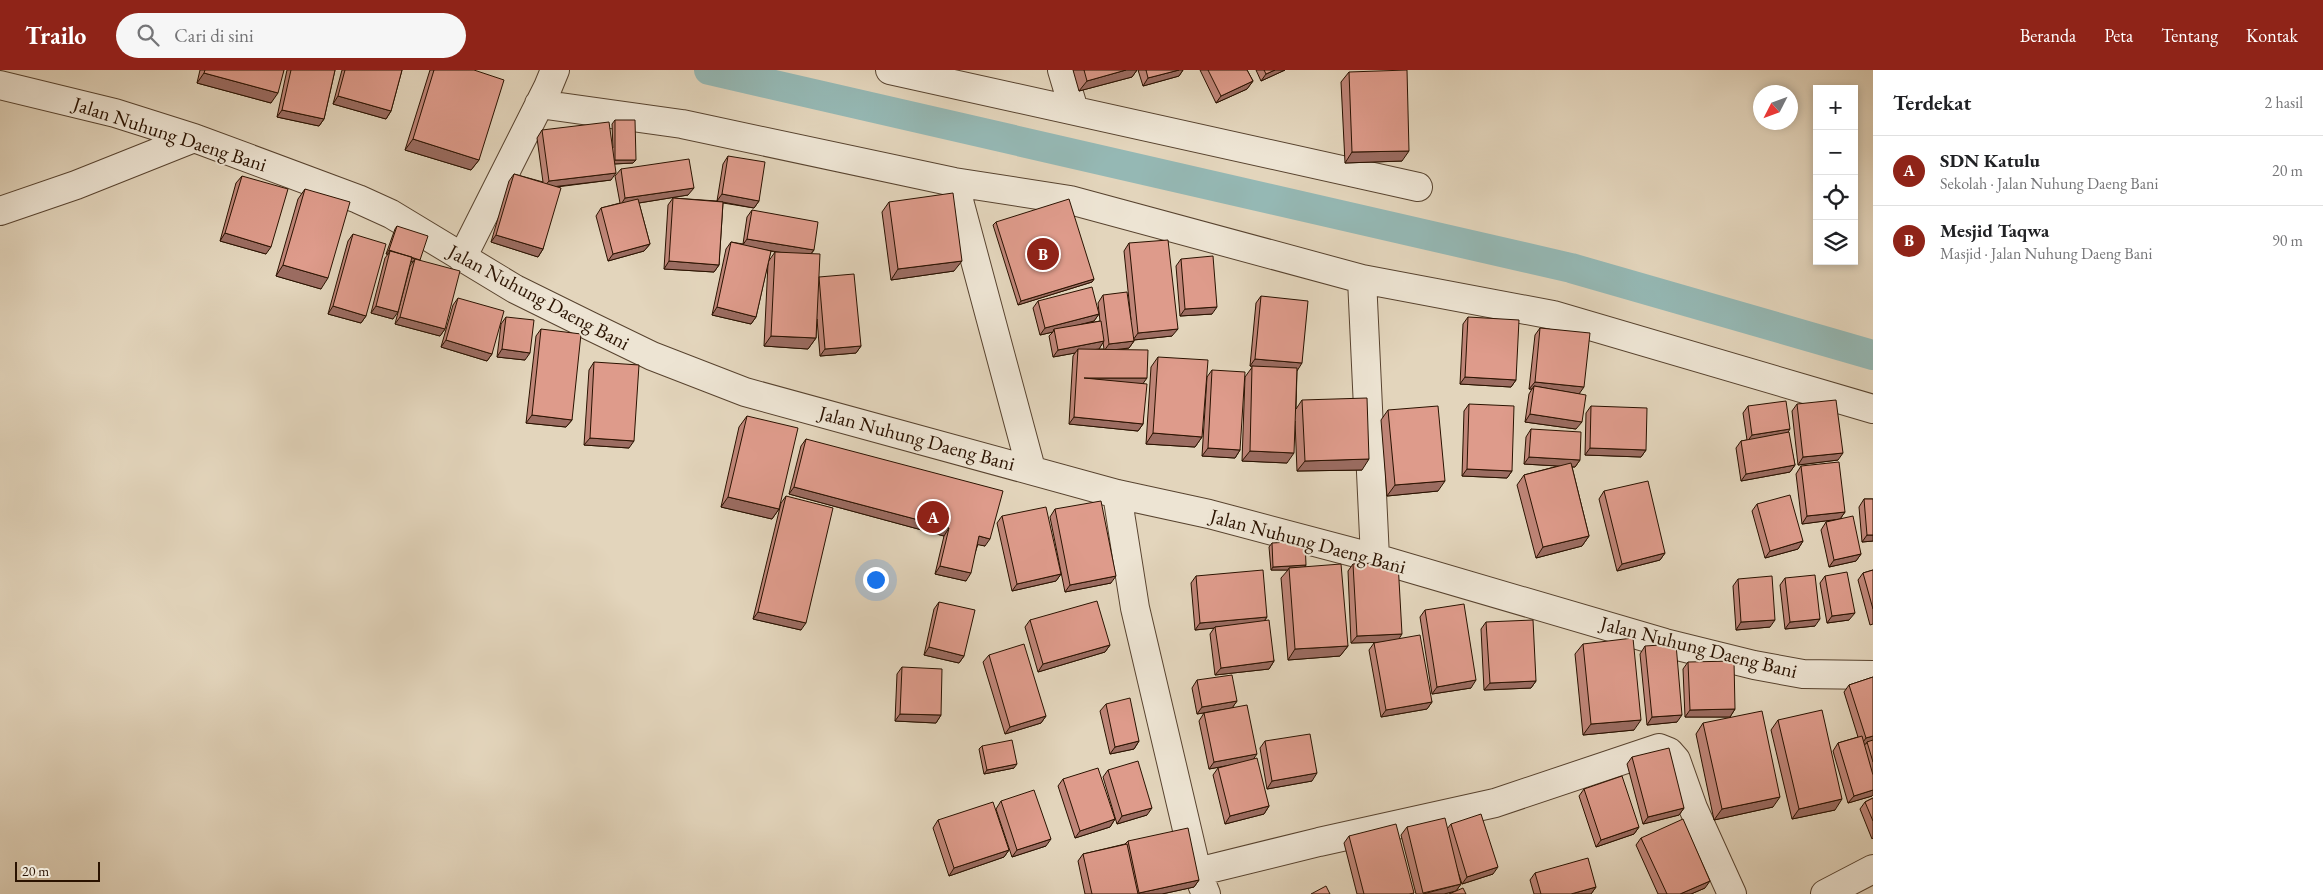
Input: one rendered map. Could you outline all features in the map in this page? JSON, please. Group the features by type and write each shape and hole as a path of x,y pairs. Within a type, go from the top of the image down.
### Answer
{"street":[{"path":"890,70 1418,187"},
{"path":"1062,70 1074,110"},
{"name":"Jalan Nuhung Daeng Bani","path":"0,85 115,113 194,138 358,198 391,214 515,289 590,326 702,377 791,405 1117,494 1209,514 1375,558 1665,643 1754,665 1803,674 1873,675"},
{"path":"462,258 547,87 682,124 954,182 1070,200 1362,279 1554,315 1873,409"},
{"path":"0,211 76,185 194,138"},
{"path":"954,182 1030,469"},
{"path":"1362,279 1375,558"},
{"path":"1117,494 1135,608 1202,883 1319,842 1495,804 1659,748 1669,752 1676,760 1693,808 1732,894"},
{"path":"1825,894 1873,869"}],"building":[{"path":"205,70 284,70 278,93 204,73"},
{"path":"291,70 335,70 324,119 282,110"},
{"path":"345,70 402,70 391,111 338,96"},
{"path":"434,70 474,70 504,80 479,160 413,139"},
{"path":"1084,70 1126,70 1087,81"},
{"path":"1146,70 1179,70 1148,78"},
{"path":"1208,70 1247,70 1253,81 1221,96"},
{"path":"1264,70 1275,70 1266,74"},
{"path":"1407,70 1409,151 1352,152 1349,72"},
{"path":"615,120 635,120 636,160 615,160"},
{"path":"609,122 616,173 549,181 542,130"},
{"path":"728,156 765,162 759,201 722,194"},
{"path":"689,159 694,188 625,198 621,169"},
{"path":"514,174 561,188 543,249 496,235"},
{"path":"242,176 288,189 271,247 225,233"},
{"path":"305,189 350,202 328,278 283,265"},
{"path":"953,193 962,261 898,269 889,202"},
{"path":"673,198 723,202 719,265 669,261"},
{"path":"638,199 650,244 613,254 601,208"},
{"path":"1069,199 1094,279 1021,301 996,222"},
{"path":"752,210 818,222 814,250 747,239"},
{"path":"397,226 428,236 420,260 389,250"},
{"path":"353,234 386,244 366,316 333,306"},
{"path":"1168,240 1178,329 1138,333 1129,243"},
{"path":"731,242 771,251 756,317 717,307"},
{"path":"390,251 412,257 398,312 376,306"},
{"path":"775,252 820,254 816,338 771,336"},
{"path":"1213,256 1217,307 1185,309 1181,259"},
{"path":"415,259 460,271 445,329 400,317"},
{"path":"854,274 861,346 825,349 819,277"},
{"path":"1092,287 1099,314 1045,328 1038,301"},
{"path":"1127,292 1134,341 1109,344 1103,295"},
{"path":"1261,296 1308,301 1302,363 1255,359"},
{"path":"458,298 504,311 492,354 446,340"},
{"path":"506,317 534,320 530,353 502,349"},
{"path":"1468,317 1519,320 1516,380 1465,377"},
{"path":"1101,321 1104,341 1058,350 1054,329"},
{"path":"1540,328 1590,333 1584,387 1535,382"},
{"path":"541,329 581,334 572,420 532,415"},
{"path":"1078,349 1148,350 1147,378 1084,378 1147,384 1143,424 1074,417"},
{"path":"1158,357 1208,360 1202,437 1153,433"},
{"path":"594,362 639,365 634,441 590,438"},
{"path":"1252,366 1297,368 1294,453 1250,451"},
{"path":"1212,370 1245,372 1240,450 1208,448"},
{"path":"1534,386 1586,395 1582,422 1530,414"},
{"path":"1367,398 1369,459 1305,461 1302,400"},
{"path":"1836,400 1843,453 1803,457 1797,404"},
{"path":"1786,401 1790,429 1752,435 1748,406"},
{"path":"1469,404 1514,406 1512,471 1467,469"},
{"path":"1438,406 1445,481 1395,485 1388,410"},
{"path":"1591,406 1647,408 1646,450 1590,448"},
{"path":"747,416 798,428 779,509 728,497"},
{"path":"1531,429 1581,432 1580,460 1529,457"},
{"path":"1789,432 1795,465 1746,474 1741,441"},
{"path":"806,439 1003,491 990,539 979,536 971,573 940,566 949,528 794,487"},
{"path":"1839,462 1845,512 1807,516 1801,466"},
{"path":"1571,463 1589,536 1543,547 1524,475"},
{"path":"1648,481 1665,553 1622,564 1604,491"},
{"path":"1790,495 1803,541 1770,551 1757,504"},
{"path":"786,496 833,508 806,623 758,612"},
{"path":"1864,499 1873,499 1873,535 1867,535"},
{"path":"1101,501 1116,576 1070,585 1055,509"},
{"path":"1046,507 1061,574 1017,584 1002,516"},
{"path":"1853,516 1861,554 1834,560 1826,522"},
{"path":"1305,541 1306,565 1273,567 1272,543"},
{"path":"1398,562 1402,634 1357,636 1353,564"},
{"path":"1341,564 1348,646 1295,649 1289,568"},
{"path":"1263,570 1267,617 1200,623 1196,576"},
{"path":"1873,570 1873,609 1863,573"},
{"path":"1847,572 1855,613 1832,616 1825,576"},
{"path":"1815,575 1820,619 1790,622 1785,578"},
{"path":"1772,576 1775,620 1741,622 1738,579"},
{"path":"1097,601 1110,645 1043,664 1030,620"},
{"path":"939,602 975,610 964,656 929,647"},
{"path":"1464,604 1476,680 1437,687 1425,610"},
{"path":"1269,620 1274,661 1221,668 1215,627"},
{"path":"1533,620 1536,681 1490,683 1486,622"},
{"path":"1420,635 1432,702 1386,710 1374,643"},
{"path":"1633,638 1641,720 1591,724 1583,644"},
{"path":"1024,644 1046,716 1010,727 989,655"},
{"path":"1676,644 1682,715 1652,717 1645,646"},
{"path":"1734,661 1735,709 1690,710 1688,662"},
{"path":"902,667 942,669 941,715 900,714"},
{"path":"1232,675 1237,701 1202,707 1197,680"},
{"path":"1873,677 1873,736 1866,738 1849,685"},
{"path":"1130,698 1139,741 1115,747 1106,704"},
{"path":"1247,705 1257,754 1214,762 1204,713"},
{"path":"1822,710 1842,799 1799,809 1778,720"},
{"path":"1762,711 1780,797 1722,809 1703,723"},
{"path":"1310,734 1317,773 1272,781 1265,741"},
{"path":"1862,736 1873,775 1873,790 1854,796 1838,743"},
{"path":"1012,740 1017,764 987,770 982,746"},
{"path":"1873,740 1873,762 1867,742"},
{"path":"1669,748 1684,808 1648,817 1632,757"},
{"path":"1257,758 1269,806 1230,816 1218,768"},
{"path":"1138,761 1152,808 1122,816 1108,770"},
{"path":"1098,768 1115,819 1080,831 1063,779"},
{"path":"1622,776 1639,827 1601,840 1584,789"},
{"path":"1034,790 1051,839 1017,850 1001,801"},
{"path":"1873,798 1873,821 1865,802"},
{"path":"993,802 1009,850 954,868 938,820"},
{"path":"1481,814 1498,867 1467,877 1451,824"},
{"path":"1445,818 1461,884 1423,893 1407,827"},
{"path":"1683,819 1710,881 1680,894 1667,894 1641,838"},
{"path":"1396,824 1414,893 1364,894 1349,836"},
{"path":"1188,828 1199,880 1139,893 1128,841"},
{"path":"1127,844 1138,894 1092,894 1083,854"},
{"path":"1588,858 1596,887 1571,894 1541,894 1535,873"},
{"path":"1326,886 1330,894 1311,894"},
{"path":"1463,888 1466,894 1449,894"}],"waterway":[{"path":"709,70 1571,268 1873,355"}],"place":[{"name":"Mesjid Taqwa","path":"1043,254"},
{"name":"SDN Katulu","path":"933,517"}]}
